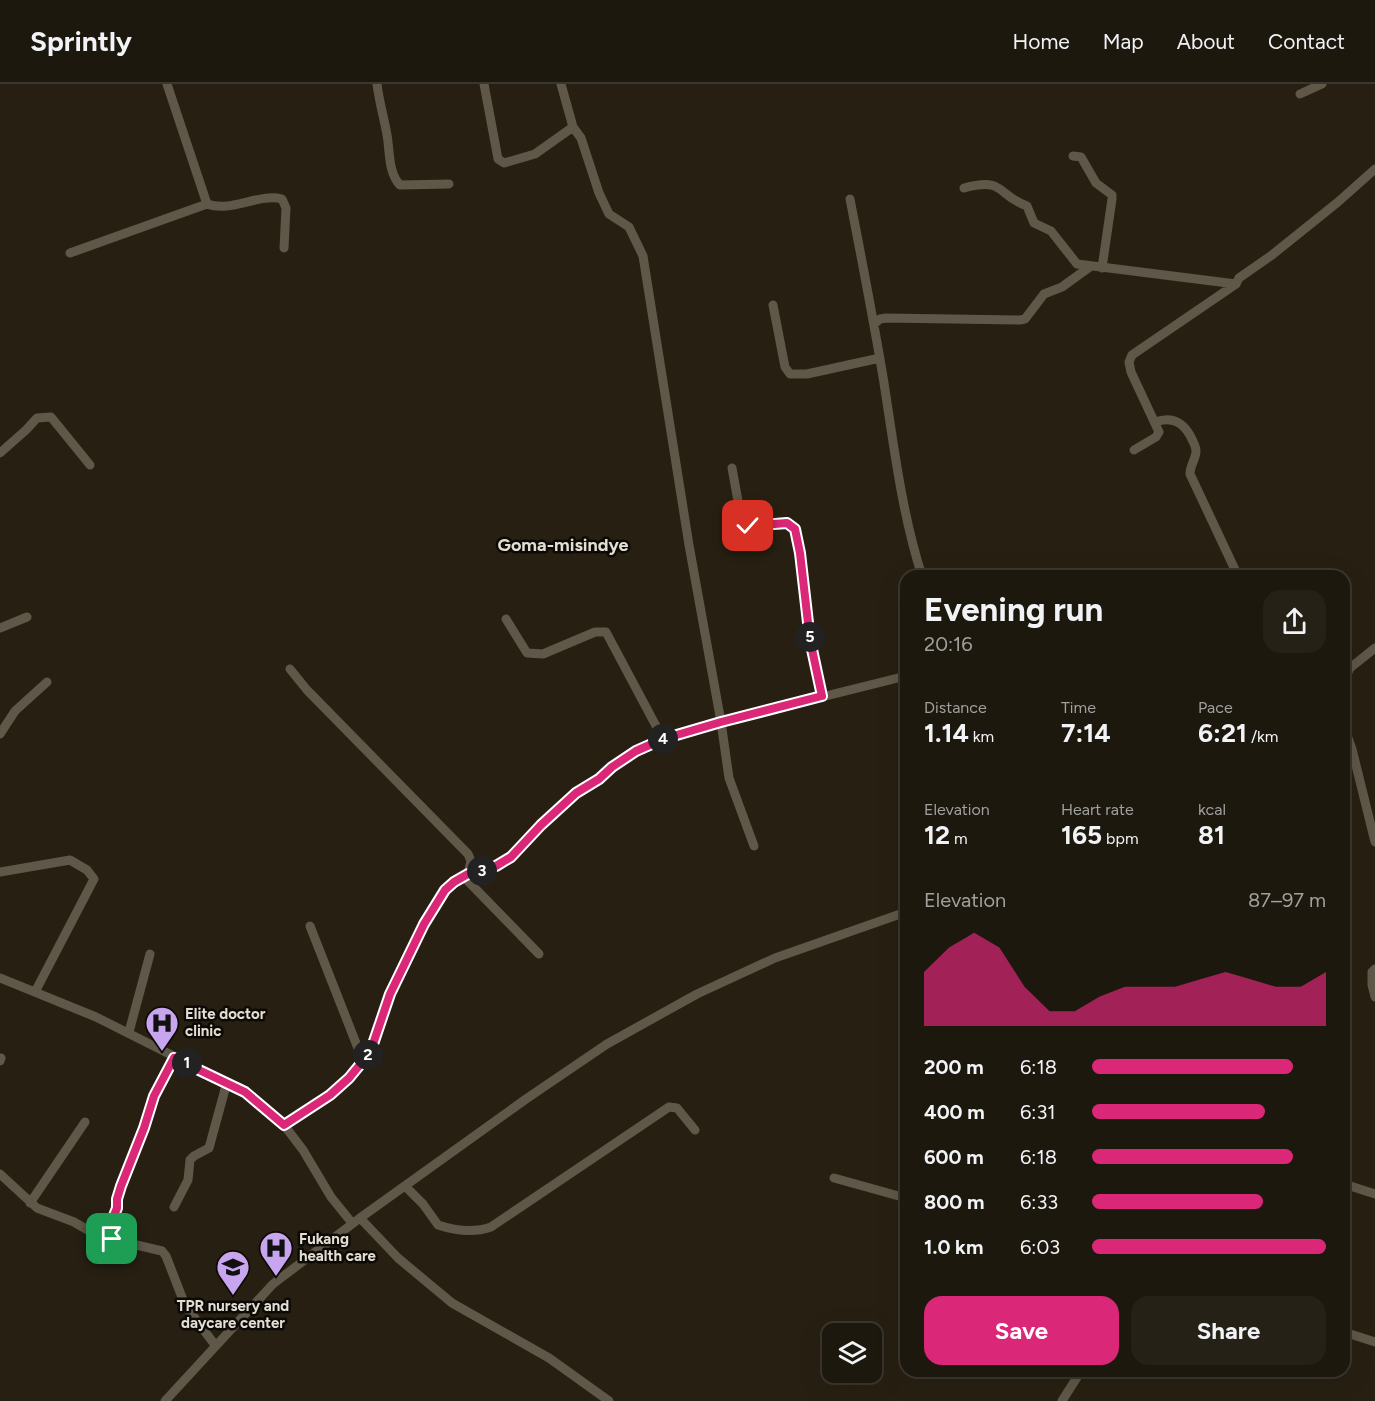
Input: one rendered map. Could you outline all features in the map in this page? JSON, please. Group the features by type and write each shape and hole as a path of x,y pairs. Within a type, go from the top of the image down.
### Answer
{"street":[{"path":"167,84 207,204"},
{"path":"377,84 388,138 388,155 395,180 400,185 411,186 449,184"},
{"path":"484,84 498,159 504,163 535,154 573,127"},
{"path":"561,84 573,127 581,138 599,193 609,214 628,228 643,256 729,778 754,846"},
{"path":"1300,94 1322,84"},
{"path":"1073,156 1081,157 1096,183 1112,195 1102,268"},
{"path":"1134,450 1156,437 1159,432 1131,372 1130,358 1208,301 1236,284 1239,278 1272,255 1375,169"},
{"path":"964,188 988,184 1005,191 1017,202 1029,208 1034,223 1051,231 1077,264 1236,284"},
{"path":"70,253 207,204 220,206 273,197 282,199 286,208 284,248"},
{"path":"850,199 895,452 920,570"},
{"path":"874,324 886,318 1025,319 1044,294 1062,287 1091,266"},
{"path":"773,305 785,367 790,374 807,374 879,358"},
{"path":"0,453 37,418 51,417 90,465"},
{"path":"1155,422 1177,421 1185,427 1196,447 1195,458 1190,465 1190,474 1235,570"},
{"path":"732,468 742,523 751,526 787,523 795,529 810,640 822,696"},
{"path":"0,628 27,617"},
{"path":"506,619 527,653 536,655 595,632 606,632 663,739"},
{"path":"1350,668 1375,648"},
{"path":"290,669 306,690 468,854 471,861 466,875"},
{"path":"284,1125 330,1095 349,1078 371,1050 390,994 424,924 445,890 466,875 496,866 511,857 576,793 599,779 625,757 663,739 721,722 900,677"},
{"path":"0,734 15,711 47,682"},
{"path":"1350,749 1375,842"},
{"path":"0,872 70,861 87,870 94,879 34,992"},
{"path":"466,875 539,954"},
{"path":"165,1401 214,1345 273,1284 356,1220 607,1044 697,994 775,958 900,914"},
{"path":"310,926 363,1061"},
{"path":"129,1032 150,954"},
{"path":"1375,969 1371,979 1375,997"},
{"path":"0,978 129,1032 174,1058 245,1092 284,1125 303,1150 331,1197 443,1297 549,1358 609,1401"},
{"path":"98,1236 111,1223 117,1208 121,1186 154,1096 174,1058"},
{"path":"174,1207 188,1180 190,1160 209,1148 227,1082"},
{"path":"405,1186 423,1204 438,1225 466,1231 483,1230 491,1227 669,1107 677,1108 695,1130"},
{"path":"30,1203 85,1122"},
{"path":"0,1174 30,1203 44,1211 74,1222 98,1236 162,1251 169,1262 185,1305 214,1345"},
{"path":"834,1178 900,1196"},
{"path":"1350,1186 1375,1194"},
{"path":"1350,1334 1375,1342"},
{"path":"1062,1401 1077,1377"}],"place":[{"name":"Elite doctor clinic","path":"162,1052"},
{"name":"Fukang health care","path":"276,1277"},
{"name":"TPR nursery and daycare center","path":"233,1296"}],"district":[{"name":"Goma-misindye","path":"563,545"}],"route":[{"path":"112,1239 98,1236 111,1223 117,1208 121,1186 154,1096 174,1058 245,1092 284,1125 330,1095 349,1078 371,1050 390,994 424,924 445,890 454,882 468,874 496,866 511,857 576,793 636,751 663,739 822,696 810,640 795,529 787,523 748,526"}]}
